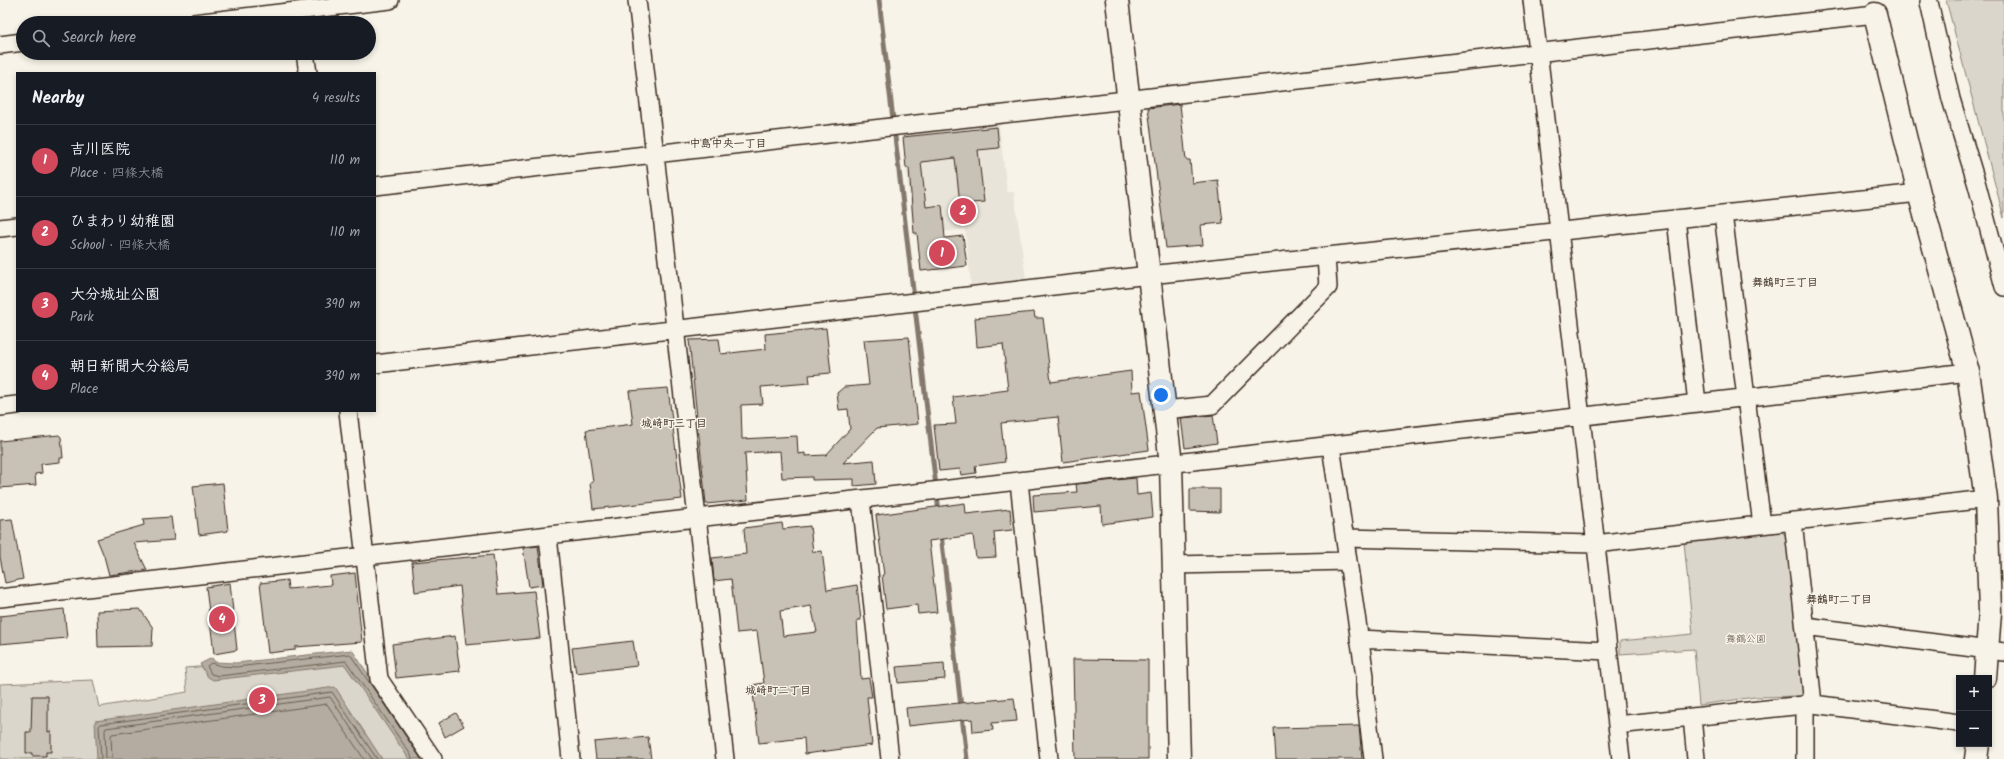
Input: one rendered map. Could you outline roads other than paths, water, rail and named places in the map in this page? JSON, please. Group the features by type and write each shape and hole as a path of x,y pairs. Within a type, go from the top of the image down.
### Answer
{"street":[{"path":"256,16 390,0"},
{"path":"637,0 725,759"},
{"path":"1117,0 1171,464 1178,759"},
{"path":"1532,0 1621,759"},
{"path":"1929,2 1951,99 1977,184 2004,287"},
{"path":"376,186 1875,14 1919,193 1968,372 1986,499 1990,612 1996,651 1986,675"},
{"path":"0,45 16,43"},
{"path":"306,60 308,72"},
{"path":"376,364 905,302 1919,193"},
{"path":"1723,214 1762,525"},
{"path":"1676,219 1697,403"},
{"path":"0,228 16,226"},
{"path":"1165,410 1212,405 1328,287 1326,256"},
{"path":"0,598 935,492 1968,372"},
{"path":"0,407 16,405"},
{"path":"348,412 379,679 433,759"},
{"path":"1331,446 1365,676 1365,694 1373,759"},
{"path":"1019,482 1049,759"},
{"path":"1345,538 1596,544 1986,499"},
{"path":"862,500 890,759"},
{"path":"1793,521 1805,626 1809,704 1805,759"},
{"path":"548,536 571,759"},
{"path":"1174,565 1348,561"},
{"path":"1805,626 1996,651"},
{"path":"1359,639 1608,651"},
{"path":"1617,725 1809,704 1956,723"},
{"path":"1692,717 1696,759"},
{"path":"1976,759 1978,747"}],"water":[{"path":"352,650 425,759 409,759 345,665 213,680 208,677 200,664 212,658 215,662 236,663"},
{"path":"335,687 382,759 97,759 95,721"}],"waterway":[{"path":"879,0 939,512"},
{"path":"941,534 967,759"}],"place":[{"name":"ひまわり幼稚園","path":"963,211"},
{"name":"吉川医院","path":"942,253"},
{"name":"朝日新聞大分総局","path":"222,619"},
{"name":"大分城址公園","path":"262,700"}],"district":[{"name":"中島中央一丁目","path":"728,144"},
{"name":"舞鶴町三丁目","path":"1785,283"},
{"name":"城崎町三丁目","path":"674,424"},
{"name":"舞鶴町二丁目","path":"1839,600"},
{"name":"城崎町二丁目","path":"778,691"}],"park label":[{"name":"舞鶴公園","path":"1746,639"}]}
